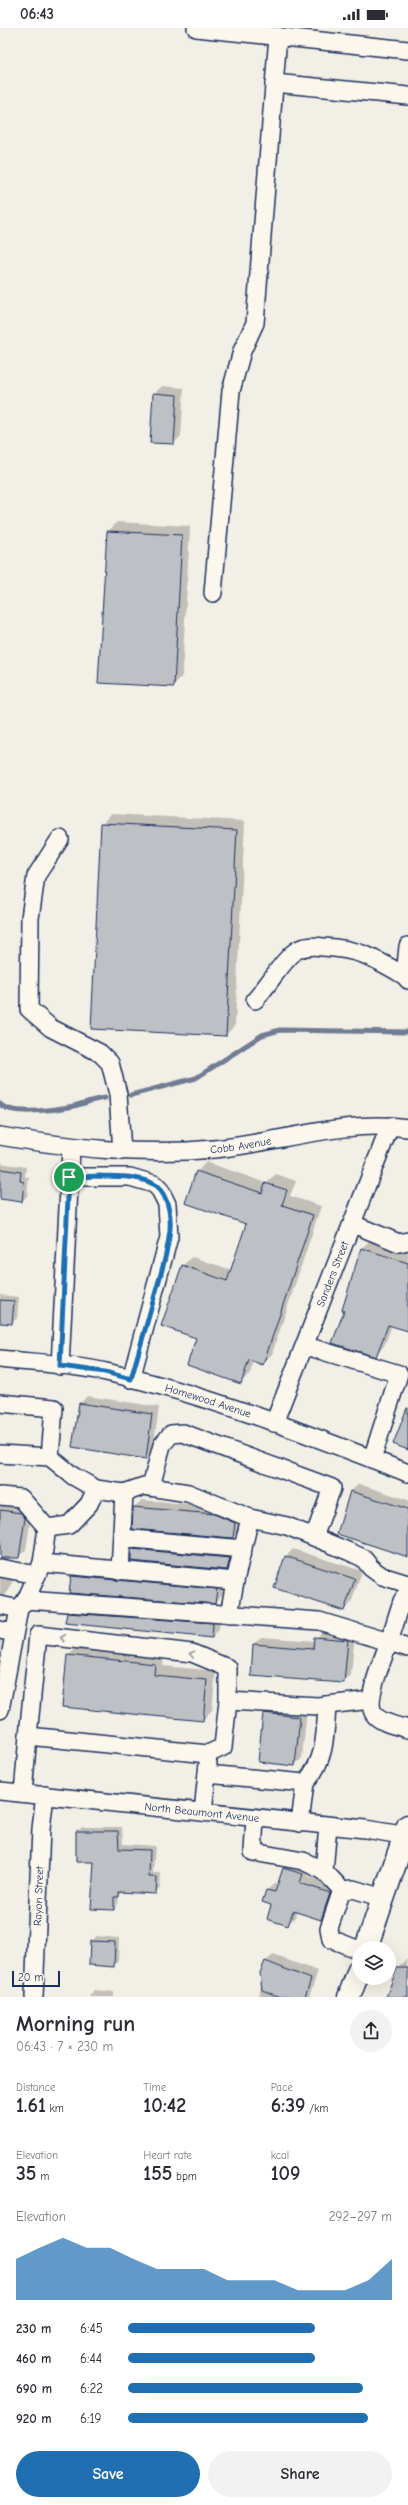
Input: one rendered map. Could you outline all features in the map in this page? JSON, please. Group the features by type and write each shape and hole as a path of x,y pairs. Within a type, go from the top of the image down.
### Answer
{"main road":[{"path":"368,1941 407,1833"},
{"path":"349,1997 353,1985"}],"street":[{"path":"196,28 408,50"},
{"path":"213,593 231,391 242,351 255,323 278,36"},
{"path":"274,83 408,96"},
{"path":"60,839 36,876 30,918 29,1009 50,1028 100,1053 110,1063 118,1094 122,1151"},
{"path":"255,1000 270,984 288,959 299,949 314,946 349,948 372,957 407,978 408,946"},
{"name":"Cobb Avenue","path":"0,1136 71,1148 122,1151 212,1149 340,1128 390,1126 408,1128"},
{"name":"Sanders Street","path":"274,1423 306,1346 390,1126"},
{"path":"60,1366 71,1148"},
{"path":"69,1177 130,1177 154,1184 160,1190 167,1204 170,1237 131,1379"},
{"path":"353,1224 399,1243 408,1241"},
{"path":"306,1346 403,1374 372,1459"},
{"name":"Homewood Avenue","path":"0,1359 105,1372 154,1384 274,1423 408,1473"},
{"path":"0,1403 54,1408 50,1457"},
{"path":"151,1486 162,1445 170,1434 183,1433 332,1488 314,1537"},
{"path":"0,1454 50,1457 74,1476 96,1489 124,1493 144,1486 151,1486 188,1493 250,1518 287,1526 314,1537 363,1558 371,1568 382,1576 408,1584"},
{"path":"47,1528 70,1525 89,1504 96,1489"},
{"path":"120,1571 124,1493"},
{"path":"0,1496 21,1498 47,1528"},
{"path":"229,1615 235,1581 250,1518"},
{"path":"1,1700 7,1631 23,1605 39,1569 47,1528"},
{"path":"122,1538 243,1549"},
{"path":"0,1568 120,1571 235,1581"},
{"path":"408,1592 402,1601 370,1706 374,1714 381,1720 408,1729"},
{"path":"0,1605 229,1615 319,1621 408,1648"},
{"path":"23,1793 28,1736 38,1635 192,1653 228,1668 228,1701 223,1747 208,1754 28,1736"},
{"path":"228,1701 327,1705 371,1700"},
{"path":"300,1823 305,1783 316,1771 321,1760 327,1705"},
{"path":"203,1812 208,1754"},
{"path":"207,1774 305,1783"},
{"name":"North Beaumont Avenue","path":"0,1791 45,1794 255,1819 407,1833"},
{"name":"Rayon Street","path":"34,1997 41,1829 45,1794"},
{"path":"255,1819 253,1852 303,1862 324,1871 342,1890"},
{"path":"324,1871 328,1826"},
{"path":"342,1890 353,1889 383,1898"},
{"path":"342,1890 329,1928 331,1939 352,1947"}],"building":[{"path":"153,393 177,395 174,444 150,443"},
{"path":"107,531 182,535 174,687 98,683"},
{"path":"101,823 237,830 226,1036 91,1029"},
{"path":"0,1169 21,1172 20,1181 24,1182 22,1202 0,1199"},
{"path":"196,1171 262,1193 265,1183 287,1190 282,1205 313,1215 263,1365 249,1360 241,1384 187,1365 196,1338 161,1326 182,1265 227,1281 246,1224 185,1203"},
{"path":"361,1248 408,1263 408,1331 388,1325 376,1357 332,1343 344,1311 342,1310"},
{"path":"0,1300 14,1301 12,1324 0,1323"},
{"path":"79,1403 152,1414 146,1459 72,1447"},
{"path":"408,1408 408,1450 393,1444"},
{"path":"350,1491 408,1509 408,1557 337,1534"},
{"path":"133,1507 214,1514 235,1523 233,1538 132,1529"},
{"path":"0,1510 21,1513 25,1518 19,1558 0,1558"},
{"path":"131,1549 230,1558 227,1570 131,1561"},
{"path":"285,1556 355,1579 344,1611 274,1588"},
{"path":"71,1576 217,1589 215,1604 69,1593"},
{"path":"67,1613 213,1623 212,1638 65,1623"},
{"path":"314,1637 348,1640 344,1683 251,1676 253,1644 313,1649"},
{"path":"67,1655 155,1664 154,1675 207,1680 203,1721 62,1707"},
{"path":"263,1713 300,1717 295,1766 258,1762"},
{"path":"76,1831 118,1831 119,1849 150,1850 149,1877 157,1877 156,1894 119,1892 119,1897 114,1897 114,1910 91,1909 94,1862 76,1862"},
{"path":"283,1868 303,1874 300,1883 330,1893 321,1920 293,1911 288,1926 267,1919 271,1905 262,1902 266,1890 275,1892"},
{"path":"90,1941 115,1942 114,1967 89,1965"},
{"path":"265,1961 311,1979 305,1997 280,1997 262,1990 260,1973"},
{"path":"397,1968 408,1968 408,1997 386,1997 391,1985 396,1985"}],"waterway":[{"path":"131,1095 196,1078 262,1035 280,1030 408,1032"},
{"path":"0,1104 13,1110 43,1111 69,1107 105,1098"}],"route":[{"path":"69,1177 130,1177 154,1184 160,1190 167,1204 170,1217 170,1237 131,1379 105,1372 60,1366 69,1177"}]}
